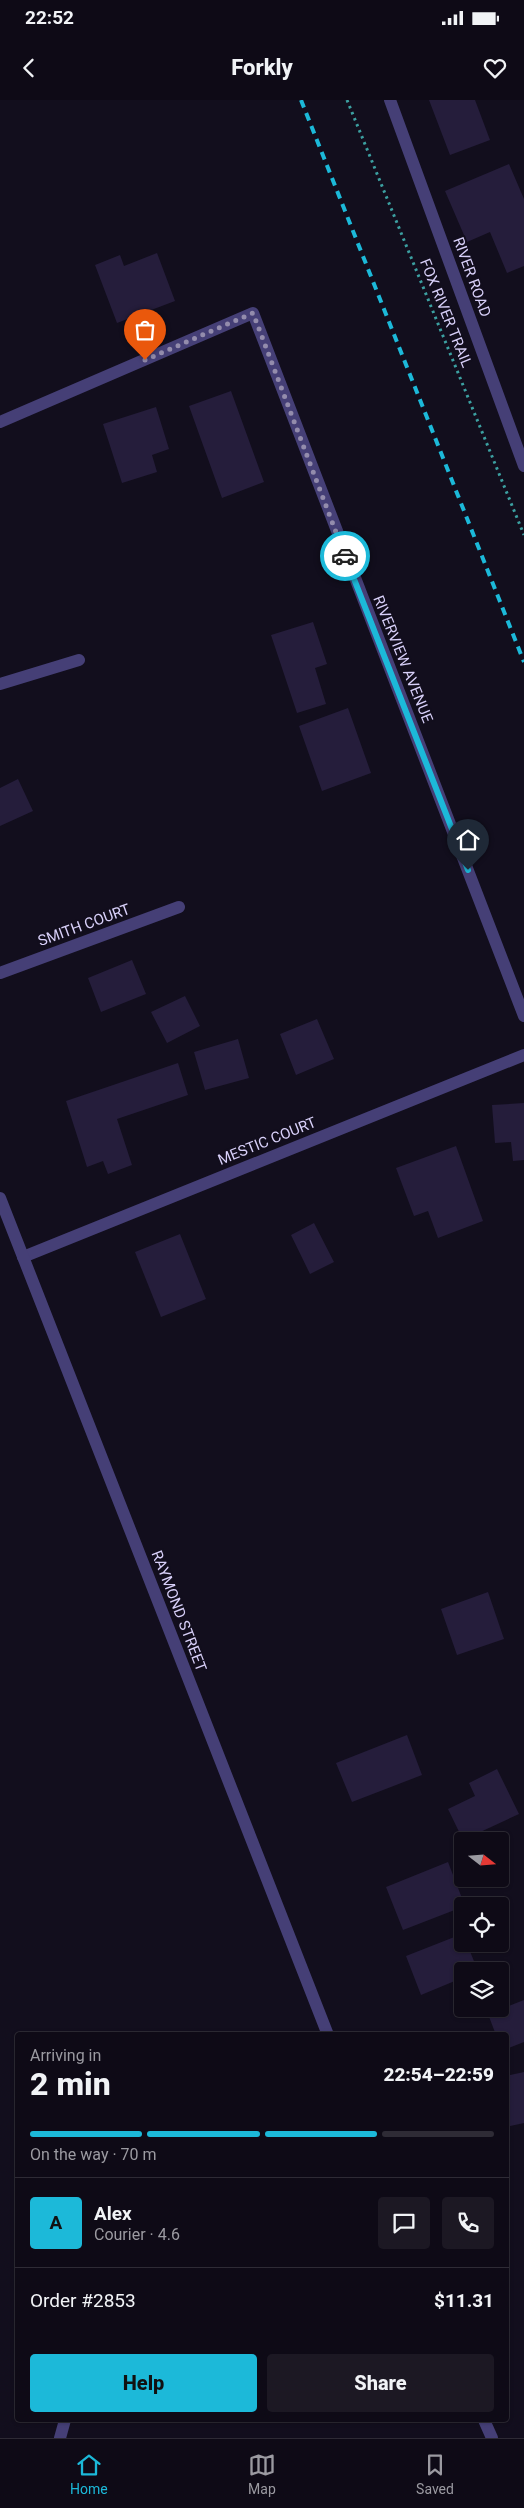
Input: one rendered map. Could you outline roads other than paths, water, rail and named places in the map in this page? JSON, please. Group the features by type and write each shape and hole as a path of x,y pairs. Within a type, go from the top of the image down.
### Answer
{"street":[{"name":"RIVER ROAD","path":"390,100 524,466"},
{"name":"RIVERVIEW AVENUE","path":"0,422 253,313 524,1016"},
{"path":"0,684 79,660"},
{"name":"SMITH COURT","path":"0,973 180,907"},
{"name":"MESTIC COURT","path":"23,1257 524,1055"},
{"name":"RAYMOND STREET","path":"0,1198 327,2032"},
{"path":"60,2438 64,2422"},
{"path":"485,2422 492,2438"}],"railway":[{"path":"301,100 524,662"}]}
